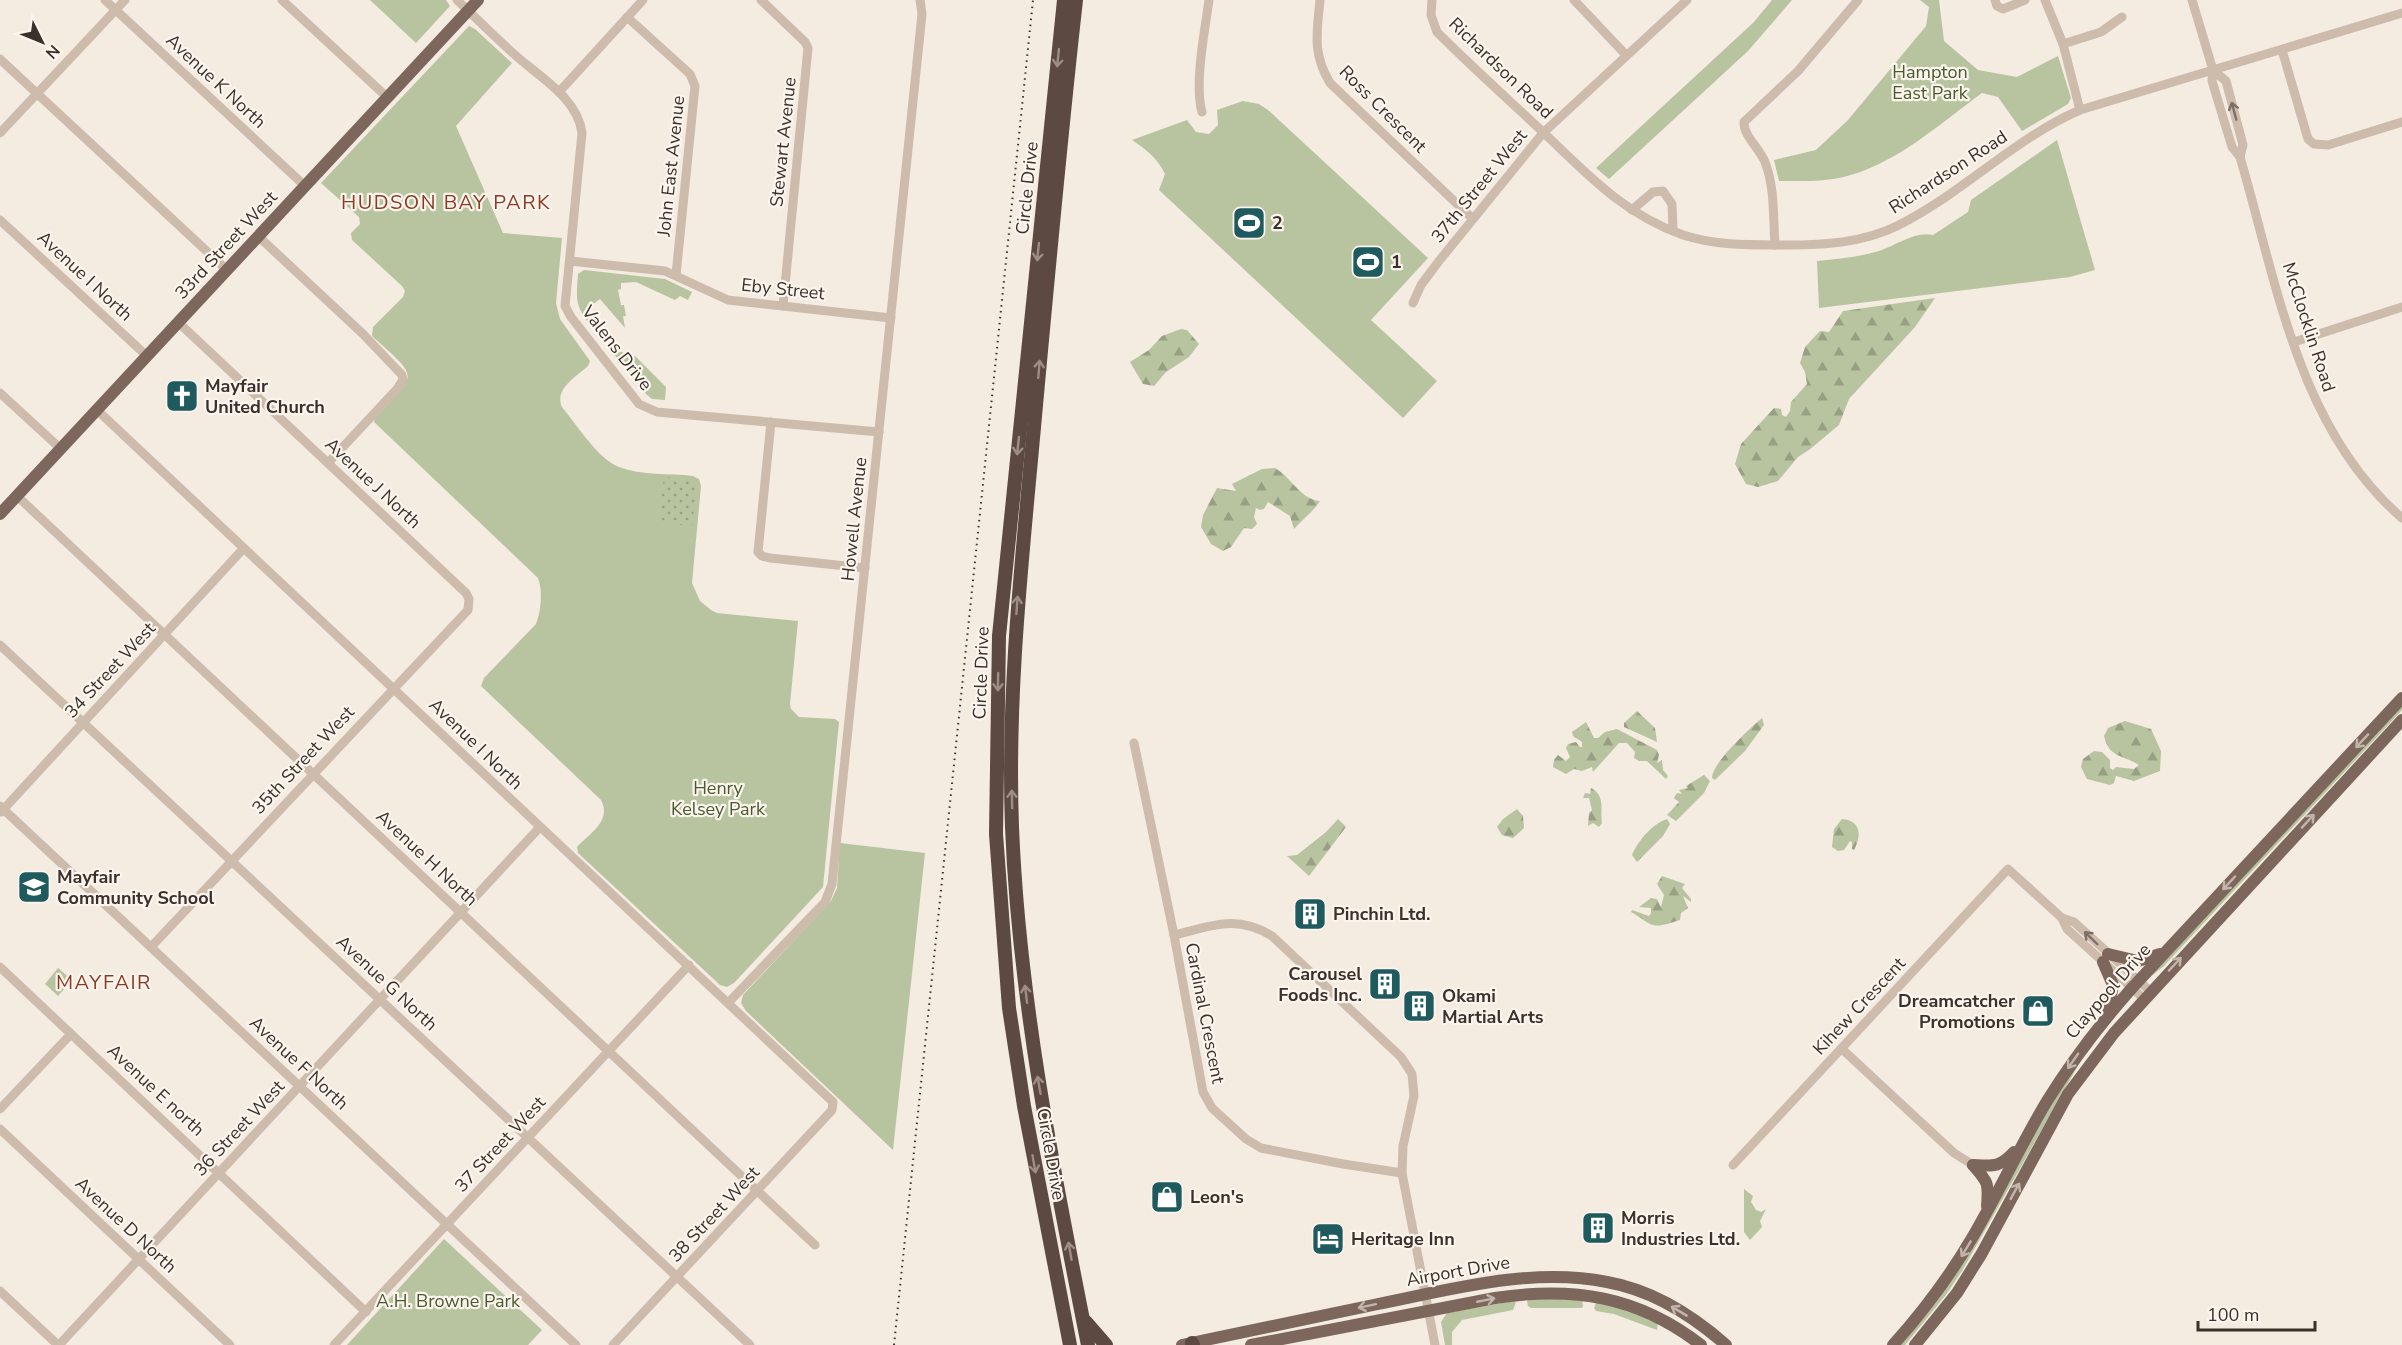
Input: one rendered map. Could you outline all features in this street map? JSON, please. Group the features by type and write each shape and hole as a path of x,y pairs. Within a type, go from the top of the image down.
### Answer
{"highway":[{"name":"Circle Drive","path":"1064,0 999,636 996,834 1009,1008 1024,1106 1070,1345"},
{"name":"Circle Drive","path":"1076,0 1017,600 1011,753 1017,899 1028,1010 1045,1119 1088,1345"},
{"path":"1060,1298 1077,1345"},
{"path":"1081,1308 1085,1322 1106,1345"}],"main road":[{"name":"33rd Street West","path":"0,514 478,0"},
{"name":"Claypool Drive","path":"1893,1345 1937,1292 1986,1213 2024,1142 2071,1064 2107,1016 2402,698"},
{"name":"Claypool Drive","path":"1915,1345 1957,1293 1982,1252 2068,1094 2114,1033 2402,720"},
{"path":"2107,1016 2112,1001 2113,985 2106,958 2138,962 2164,953"},
{"path":"1972,1165 1993,1166 2004,1163 2024,1142"},
{"path":"1972,1165 1987,1181 1989,1187 1986,1213"},
{"name":"Airport Drive","path":"1189,1344 1424,1294 1540,1277 1576,1277 1608,1282 1642,1292 1694,1319 1726,1345"},
{"name":"Airport Drive","path":"1251,1345 1521,1294 1582,1294 1616,1301 1649,1312 1701,1345"}],"street":[{"name":"Avenue K North","path":"105,0 305,186"},
{"path":"0,133 124,0"},
{"path":"282,0 388,98"},
{"name":"Valens Drive","path":"457,0 515,55 559,92 576,114 582,133 565,306 567,312 639,404 651,411 879,432"},
{"path":"559,92 644,0"},
{"name":"Stewart Avenue","path":"761,0 801,37 808,48 783,306"},
{"name":"Howell Avenue","path":"728,1003 825,902 830,893 922,14 920,0"},
{"path":"1202,112 1201,69 1209,0"},
{"name":"Ross Crescent","path":"1320,0 1316,44 1322,70 1330,83 1473,219"},
{"name":"Richardson Road","path":"1432,0 1431,15 1437,32 1607,193 1632,210 1673,231 1714,242 1775,245 1840,242 1877,234 1895,227 1932,206 2035,134 2080,110 2402,13"},
{"path":"1574,0 1626,56"},
{"name":"37th Street West","path":"1413,303 1421,285 1543,133 1687,0"},
{"path":"1775,245 1769,173 1760,151 1744,128 1744,122 1805,63 1858,0"},
{"path":"1995,0 1996,6 2003,9 2025,0"},
{"path":"2045,0 2063,44 2080,110"},
{"name":"McClocklin Road","path":"2192,0 2213,70 2226,81 2243,145 2240,157 2308,383 2335,438 2366,481 2402,518"},
{"name":"John East Avenue","path":"627,17 690,74 695,86 676,275"},
{"path":"2063,44 2101,32 2122,17"},
{"path":"2282,50 2308,139 2314,144 2328,145 2402,122"},
{"path":"0,59 227,270"},
{"path":"1632,210 1653,192 1663,192 1672,204 1673,231"},
{"name":"Avenue I North","path":"0,219 148,357"},
{"path":"258,236 354,326 402,375 403,380 397,389 328,463"},
{"name":"Eby Street","path":"570,261 665,271 728,300 891,318"},
{"path":"2294,342 2402,308"},
{"name":"Avenue J North","path":"179,323 466,593"},
{"path":"0,393 61,449"},
{"name":"Avenue I North","path":"97,410 833,1102"},
{"path":"771,422 758,552 770,558 865,568"},
{"name":"Avenue H North","path":"17,496 610,1050 815,1245"},
{"name":"34 Street West","path":"1,809 243,549"},
{"name":"35th Street West","path":"151,947 468,610 469,599 466,593"},
{"name":"Avenue G North","path":"0,645 750,1345"},
{"path":"1134,743 1173,935"},
{"name":"Avenue F North","path":"1,809 576,1345"},
{"name":"36 Street West","path":"59,1345 540,827"},
{"name":"Kihew Crescent","path":"1733,1165 2008,869 2062,918 2074,922 2106,958"},
{"name":"Cardinal Crescent","path":"1402,1173 1261,1148 1246,1139 1212,1108 1203,1092 1173,935 1227,923 1242,923 1257,927 1272,936 1401,1057 1412,1074 1414,1096 1403,1146 1402,1173 1435,1345"},
{"path":"2106,958 2147,995"},
{"name":"37 Street West","path":"334,1345 689,965"},
{"name":"Avenue E north","path":"0,967 366,1312"},
{"path":"0,1109 71,1034"},
{"path":"1842,1049 1954,1153 1972,1165"},
{"name":"38 Street West","path":"613,1345 832,1110 833,1102"},
{"name":"Avenue D North","path":"0,1130 230,1345"},
{"path":"0,1291 59,1345"}],"green space":[{"path":"370,0 446,0 450,6 416,43"},
{"path":"1772,0 1792,0 1748,51 1609,179 1596,168 1754,22"},
{"name":"Hampton East Park","path":"1920,0 1939,0 1944,41 1978,70 2017,77 2058,56 2071,98 2068,104 2022,131 1998,97 1982,93 1932,131 1878,165 1839,178 1779,181 1774,160 1816,150 1848,120 1926,26 1929,7"},
{"name":"Henry Kelsey Park","path":"469,26 512,63 456,126 503,233 562,238 556,303 560,319 590,361 588,366 564,389 560,401 562,407 581,432 611,463 637,472 693,476 699,479 701,486 692,583 700,601 717,613 798,621 791,709 799,717 835,719 839,722 823,887 734,983 727,987 720,985 578,853 577,847 602,820 604,807 601,800 481,686 484,678 536,624 541,601 538,578 374,422 375,418 400,392 408,376 398,360 372,336 373,327 403,297 405,291 352,240 351,233 360,224 359,217 321,183"},
{"path":"1243,101 1259,104 1268,110 1428,258 1371,320 1437,381 1403,418 1159,190 1165,174 1159,163 1132,140 1187,120 1196,132 1209,134 1218,125 1217,110"},
{"path":"2057,140 2095,270 2070,277 1819,308 1817,261 1864,255 1919,235 1933,235 1968,212 1971,200"},
{"path":"584,270 665,279 692,292 688,300 680,296 675,300 636,282 621,283 621,289 618,290 621,305 624,305 625,328 600,299 583,312 592,323 598,319 599,321 592,327 582,314 577,297 578,274"},
{"path":"1935,298 1915,327 1849,399 1839,425 1798,457 1778,481 1758,487 1746,484 1735,464 1741,444 1774,408 1781,409 1782,415 1786,417 1790,411 1791,402 1807,384 1805,372 1800,363 1805,347 1820,331 1829,332 1843,311"},
{"path":"1181,329 1187,330 1199,344 1189,357 1166,372 1154,386 1143,384 1130,362 1149,350 1162,336"},
{"path":"622,352 628,356 635,356 666,387 665,400 652,399 646,394 613,353"},
{"path":"1275,468 1301,492 1320,501 1314,509 1294,529 1290,516 1268,502 1264,509 1256,508 1254,517 1257,524 1252,529 1244,528 1231,547 1223,551 1211,544 1201,527 1203,515 1217,488 1236,491 1232,484 1262,469"},
{"path":"664,477 697,481 692,526 659,522"},
{"path":"2402,705 2402,710 2163,967 2151,976"},
{"path":"1637,711 1655,728 1657,742 1624,727 1624,723"},
{"path":"1762,718 1764,725 1745,751 1715,780 1712,778 1724,755"},
{"path":"2125,721 2151,729 2161,751 2160,771 2134,781 2116,776 2114,783 2110,785 2087,779 2081,767 2083,759 2094,751 2102,752 2110,760 2110,768 2113,770 2116,767 2134,769 2139,765 2113,752 2104,736 2108,728"},
{"path":"1586,722 1594,738 1617,729 1657,750 1659,755 1657,763 1662,760 1663,770 1668,776 1666,779 1647,761 1634,758 1635,752 1627,743 1619,743 1593,772 1592,767 1582,771 1574,769 1566,774 1553,767 1558,755 1566,761 1570,757 1566,748 1568,744 1576,742 1582,747 1582,742 1573,736 1572,732"},
{"path":"1704,775 1710,781 1704,793 1676,821 1667,815 1679,802 1674,798 1677,793 1682,794 1679,790 1688,788 1686,786"},
{"path":"1591,788 1601,799 1602,823 1599,827 1593,823 1588,826 1589,813 1592,810 1589,798 1583,798 1585,793 1590,794"},
{"path":"1517,809 1523,816 1524,828 1513,838 1502,835 1497,827 1503,819"},
{"path":"1338,819 1346,827 1309,876 1287,856 1297,855 1326,832"},
{"path":"1667,819 1670,824 1663,836 1637,862 1632,855 1638,844 1651,829"},
{"path":"1842,819 1853,823 1858,830 1854,850 1850,841 1844,850 1838,851 1832,847 1834,829"},
{"path":"840,843 925,853 893,1150 746,1011 741,1003 743,995 831,901 837,888"},
{"path":"1662,876 1685,884 1682,888 1691,902 1683,896 1688,908 1681,913 1680,920 1657,926 1631,912 1632,910 1649,916 1651,908 1639,907 1651,898 1657,899 1661,907 1664,895 1657,884"},
{"path":"58,968 72,980 58,996 45,984"},
{"path":"2084,1055 1962,1271 1905,1345 1901,1345 1932,1308 1965,1260 2053,1101"},
{"path":"1744,1189 1753,1196 1751,1202 1756,1210 1761,1212 1766,1209 1760,1221 1762,1227 1750,1240 1744,1232"},
{"name":"A.H. Browne Park","path":"444,1239 542,1330 528,1345 347,1345"},
{"path":"1530,1299 1582,1299 1583,1307 1531,1308 1527,1301"},
{"path":"1597,1300 1658,1322 1657,1330 1614,1314 1596,1311 1594,1308"},
{"path":"1516,1302 1513,1310 1462,1320 1452,1332 1452,1345 1445,1345 1441,1322 1447,1313"}],"railway":[{"path":"894,1345 1033,0"}],"place":[{"name":"2","path":"1249,223"},
{"name":"1","path":"1368,262"},
{"name":"Mayfair United Church","path":"182,396"},
{"name":"Mayfair Community School","path":"34,887"},
{"name":"Pinchin Ltd.","path":"1310,914"},
{"name":"Carousel Foods Inc.","path":"1385,984"},
{"name":"Okami Martial Arts","path":"1419,1006"},
{"name":"Dreamcatcher Promotions","path":"2038,1011"},
{"name":"Leon's","path":"1167,1197"},
{"name":"Morris Industries Ltd.","path":"1598,1228"},
{"name":"Heritage Inn","path":"1328,1239"}],"district":[{"name":"HUDSON BAY PARK","path":"446,202"},
{"name":"MAYFAIR","path":"104,982"}]}
